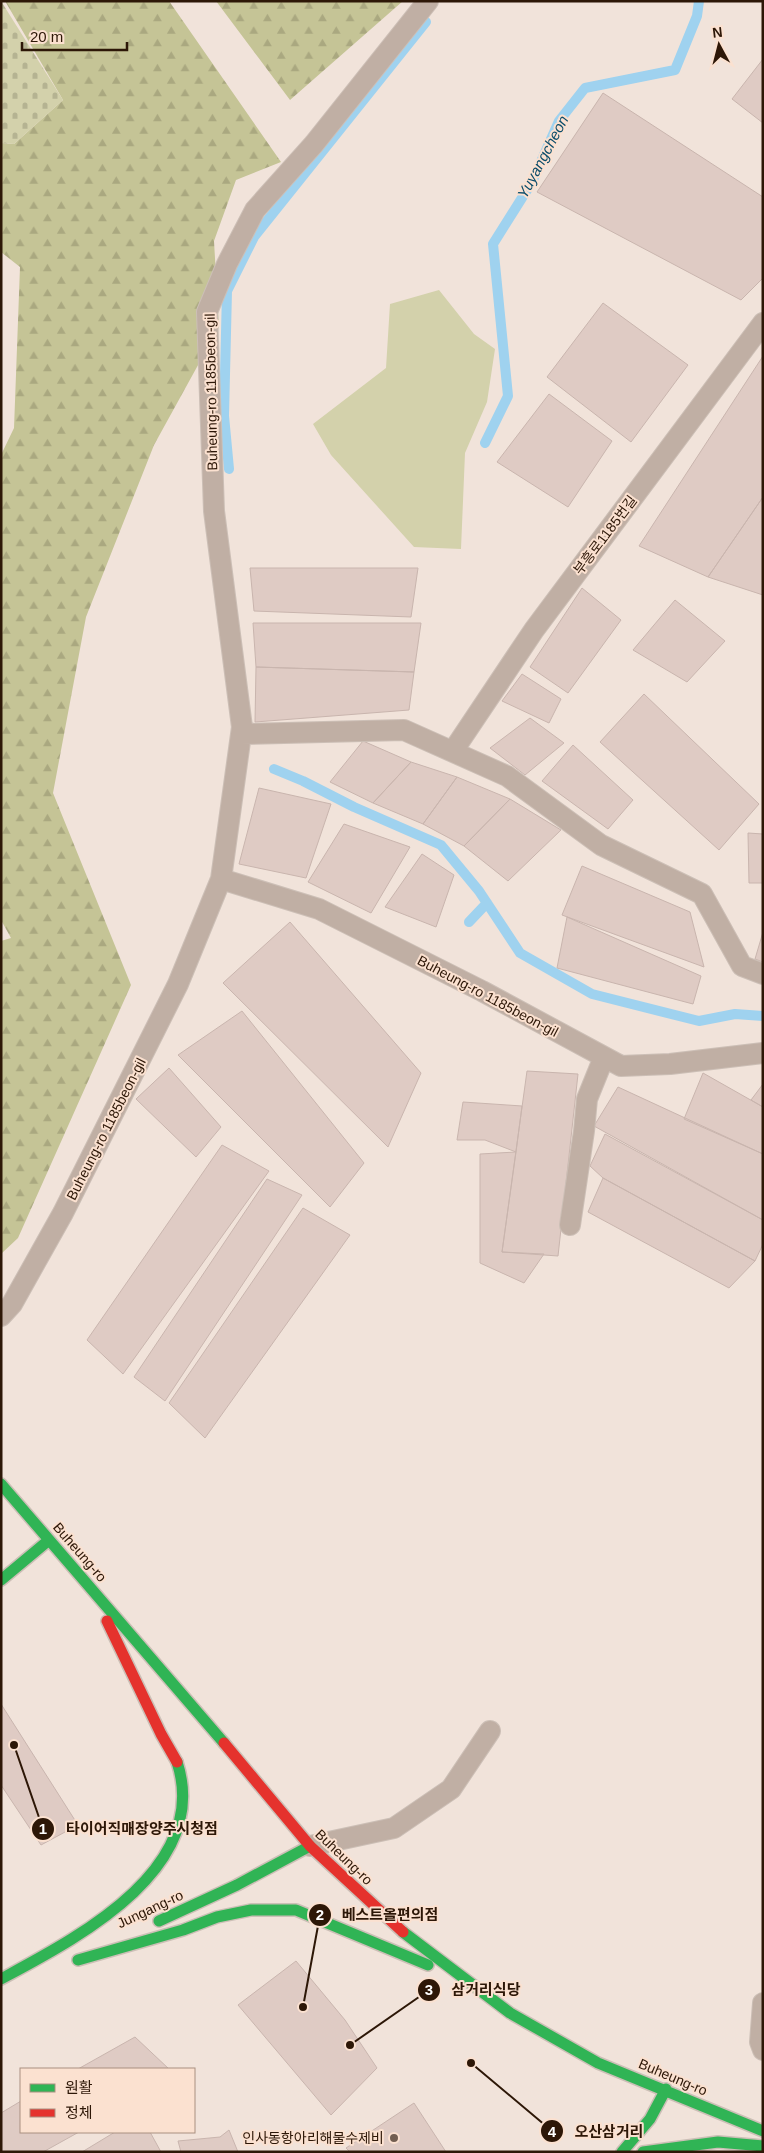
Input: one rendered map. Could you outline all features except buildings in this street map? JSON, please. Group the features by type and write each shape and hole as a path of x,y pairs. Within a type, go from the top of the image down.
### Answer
{"main road":[{"name":"Buheung-ro","path":"1,1484 212,1728 310,1846 412,1941 510,2013 598,2063 666,2089 763,2132"},
{"path":"1,1580 49,1540"},
{"path":"1,1979 56,1949 97,1923 146,1880 169,1850 177,1833 182,1790 179,1765 162,1736 91,1588"},
{"name":"Jungang-ro","path":"310,1846 237,1885 74,1962 183,1930 217,1916 250,1910 296,1910 466,1982"},
{"path":"622,2152 650,2119 666,2089"},
{"path":"643,2152 718,2142 763,2132"}],"lane":[{"name":"Buheung-ro 1185beon-gil","path":"1,1316 12,1304 63,1213 174,993 221,879 242,727 214,511 207,312 227,264 255,210 314,144 428,1"},
{"name":"부흥로1185번길","path":"453,752 534,630 763,323"},
{"path":"242,734 404,730 507,776 601,845 702,894 742,966 763,974"},
{"name":"Buheung-ro 1185beon-gil","path":"221,879 320,909 482,991 621,1066 670,1064 763,1054"},
{"path":"570,1225 587,1099 604,1057"},
{"path":"310,1846 394,1828 451,1789 490,1731"},
{"path":"763,2003 760,2042 763,2050"}],"green space":[{"path":"1,1 63,100 14,144 1,143"},
{"path":"5,1 169,1 281,162 236,180 214,241 219,327 154,445 86,617 53,793 131,985 18,1238 1,1254 1,941 11,938 1,920 1,455 14,428 20,267 1,252 1,143 14,144 63,100"},
{"path":"216,1 403,1 290,100"},
{"path":"439,290 474,334 495,349 487,402 465,453 461,549 414,547 331,455 313,424 386,368 390,304"}],"waterway":[{"name":"Yuyangcheon","path":"485,443 508,396 493,244 532,182 559,121 585,88 675,70 697,16 699,1"},
{"path":"229,469 224,416 227,291 254,237 426,22"},
{"path":"274,769 441,845 479,891 520,953 592,994 699,1021 735,1014 763,1016"},
{"path":"469,922 487,903"}],"traffic: fast":[{"path":"1,1484 224,1743"},
{"path":"1,1580 49,1540"},
{"path":"1,1979 65,1943 99,1921 131,1895 157,1867 175,1835 183,1800 177,1762"},
{"path":"159,1921 237,1885 310,1846"},
{"path":"78,1960 183,1930 217,1917 251,1910 296,1910 428,1965"},
{"path":"403,1932 510,2013 598,2063 763,2131"},
{"path":"622,2152 650,2119 666,2089"},
{"path":"643,2152 718,2142 763,2146"}],"traffic: jam":[{"path":"107,1621 161,1734 177,1762"},
{"path":"224,1743 310,1846 403,1932"}],"place":[{"name":"타이어직매장양주시청점","path":"14,1745"},
{"name":"베스트올편의점","path":"303,2007"},
{"name":"삼거리식당","path":"350,2045"},
{"name":"오산삼거리","path":"471,2063"},
{"name":"인사동항아리해물수제비","path":"394,2138"}]}
